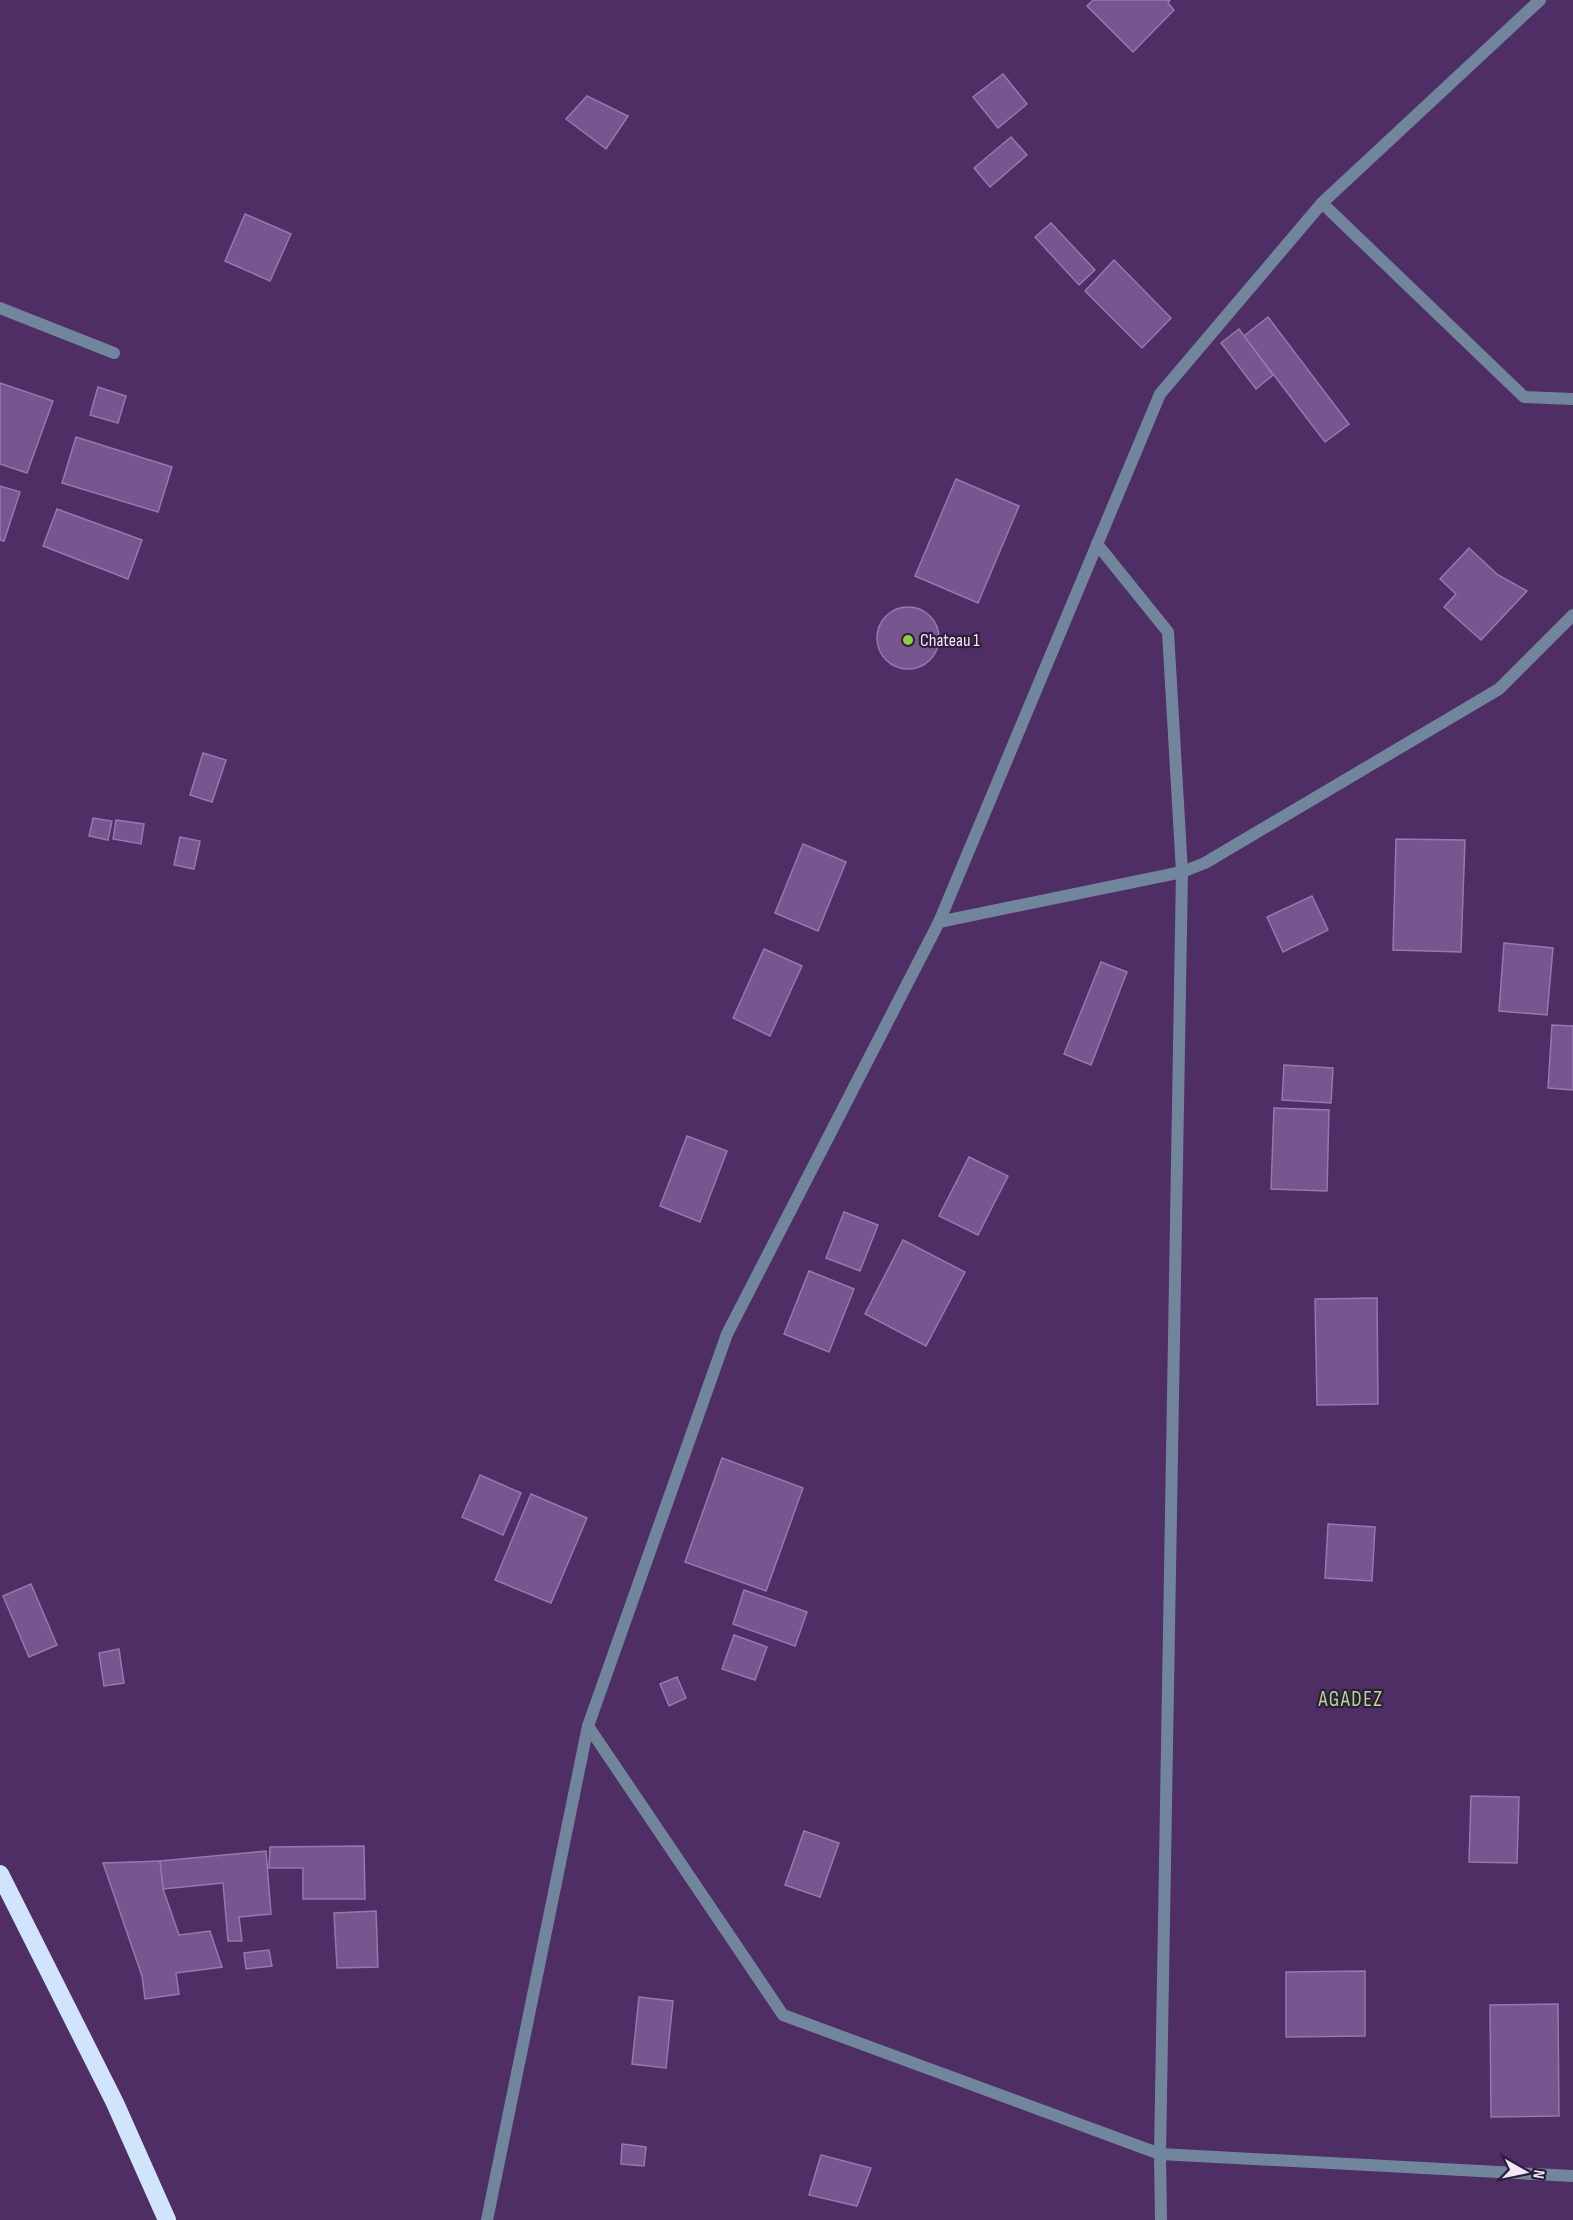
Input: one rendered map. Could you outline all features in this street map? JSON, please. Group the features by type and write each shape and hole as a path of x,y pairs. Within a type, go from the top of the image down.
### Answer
{"highway":[{"path":"0,1874 115,2103 167,2220"}],"street":[{"path":"487,2220 588,1726 727,1334 939,922 1160,394 1322,203 1540,0"},
{"path":"1322,203 1524,397 1573,399"},
{"path":"0,308 114,353"},
{"path":"1097,544 1168,632 1182,872 1160,2154 1161,2220"},
{"path":"939,922 1182,872 1205,863 1498,689 1573,615"},
{"path":"588,1726 783,2015 1160,2154 1573,2176"}],"building":[{"path":"1093,0 1170,0 1168,3 1174,10 1133,52 1087,6"},
{"path":"1003,74 1027,104 998,128 973,97"},
{"path":"587,96 628,116 606,149 566,119"},
{"path":"1011,137 1027,155 990,187 974,168"},
{"path":"245,214 291,234 270,281 225,261"},
{"path":"1051,223 1095,270 1079,285 1035,237"},
{"path":"1114,260 1171,318 1142,348 1085,291"},
{"path":"1268,317 1349,424 1325,442 1244,336"},
{"path":"1239,329 1273,375 1256,389 1221,343"},
{"path":"0,383 53,401 27,473 0,464"},
{"path":"98,387 126,396 118,423 90,415"},
{"path":"76,437 172,467 158,512 62,483"},
{"path":"956,479 1019,506 978,603 915,576"},
{"path":"0,486 20,492 4,541 0,540"},
{"path":"57,509 142,540 128,579 43,546"},
{"path":"1469,548 1498,575 1527,591 1481,640 1444,607 1456,594 1440,579"},
{"name":"Chateau 1","path":"908,607 920,609 930,616 937,626 939,638 937,650 930,660 920,667 908,669 896,667 886,660 879,650 877,638 879,626 886,616 896,609"},
{"path":"203,753 226,760 212,802 190,795"},
{"path":"93,818 112,821 108,840 89,836"},
{"path":"116,820 144,824 141,844 113,839"},
{"path":"180,837 200,841 194,869 174,865"},
{"path":"1396,839 1465,840 1461,952 1393,950"},
{"path":"803,844 846,862 818,931 775,913"},
{"path":"1312,896 1328,930 1283,952 1267,917"},
{"path":"1504,943 1553,948 1547,1015 1499,1011"},
{"path":"764,949 802,966 770,1036 733,1018"},
{"path":"1101,962 1127,972 1091,1065 1064,1054"},
{"path":"1552,1025 1573,1026 1573,1090 1548,1088"},
{"path":"1284,1065 1333,1068 1331,1103 1282,1100"},
{"path":"1274,1108 1329,1110 1327,1191 1271,1189"},
{"path":"687,1136 727,1151 700,1222 660,1206"},
{"path":"969,1157 1008,1176 978,1235 939,1216"},
{"path":"844,1212 878,1225 860,1271 826,1258"},
{"path":"903,1240 965,1272 926,1346 865,1314"},
{"path":"809,1271 854,1289 829,1352 784,1334"},
{"path":"1377,1298 1378,1404 1317,1405 1315,1299"},
{"path":"722,1458 803,1488 766,1591 685,1562"},
{"path":"480,1475 521,1493 503,1535 462,1517"},
{"path":"531,1494 587,1518 551,1603 495,1580"},
{"path":"1328,1524 1375,1527 1372,1581 1325,1578"},
{"path":"31,1584 57,1645 29,1657 3,1596"},
{"path":"744,1590 807,1612 795,1646 733,1624"},
{"path":"734,1635 767,1647 755,1680 722,1669"},
{"path":"119,1649 124,1683 104,1686 99,1653"},
{"path":"677,1677 686,1698 669,1706 660,1684"},
{"path":"1471,1796 1519,1797 1517,1863 1469,1862"},
{"path":"804,1831 839,1843 820,1897 785,1885"},
{"path":"364,1846 365,1899 303,1899 303,1868 269,1868 270,1847"},
{"path":"266,1851 271,1914 239,1917 242,1941 228,1941 223,1883 163,1889 160,1861"},
{"path":"160,1861 163,1889 179,1935 210,1931 222,1967 176,1973 179,1994 145,1999 142,1976 103,1863"},
{"path":"376,1911 378,1967 337,1968 334,1913"},
{"path":"269,1950 272,1966 246,1969 244,1953"},
{"path":"1365,1971 1365,2036 1286,2037 1286,1972"},
{"path":"639,1997 673,2001 666,2068 632,2064"},
{"path":"1558,2004 1559,2116 1491,2117 1490,2005"},
{"path":"622,2144 646,2147 644,2166 621,2164"},
{"path":"821,2155 871,2168 857,2206 809,2195"}],"place":[{"name":"Chateau 1","path":"908,640"}],"district":[{"name":"AGADEZ","path":"1351,1699"}]}
